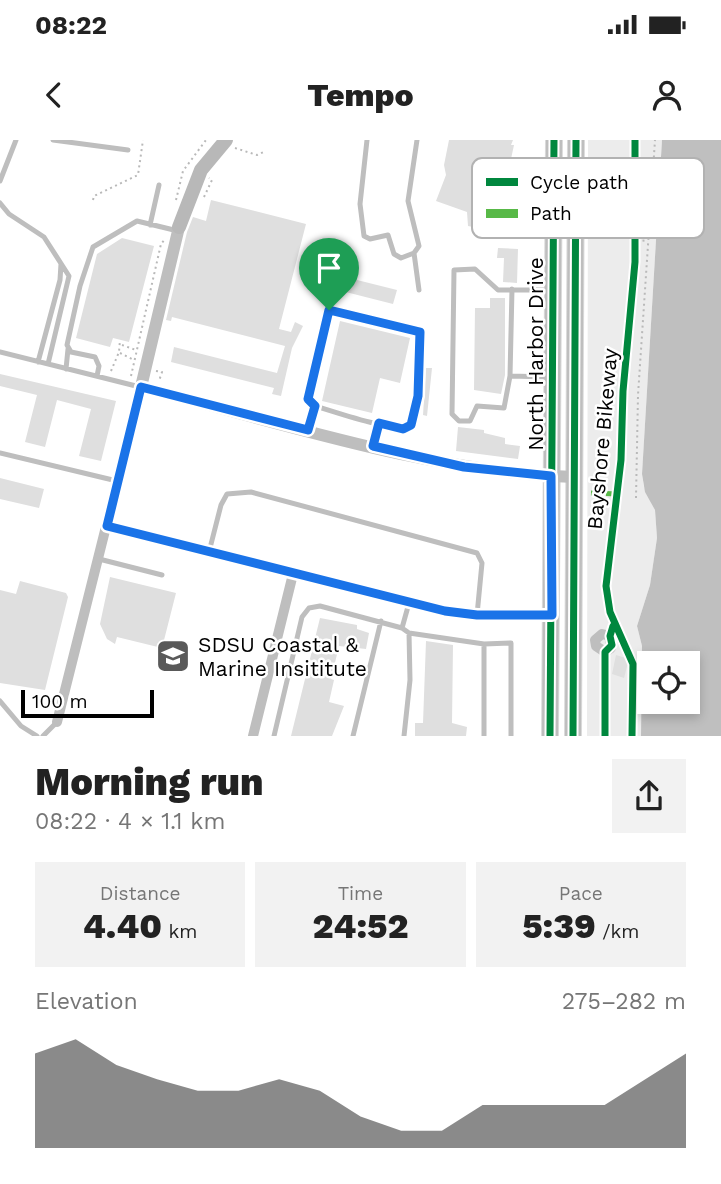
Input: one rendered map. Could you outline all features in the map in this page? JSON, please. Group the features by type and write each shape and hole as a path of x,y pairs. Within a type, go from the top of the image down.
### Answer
{"main road":[{"path":"179,229 194,168 214,140"},
{"name":"North Harbor Drive","path":"554,140 554,158"},
{"name":"North Harbor Drive","path":"576,140 576,158"},
{"path":"179,229 201,170 229,144"},
{"name":"North Harbor Drive","path":"550,736 553,238"},
{"name":"North Harbor Drive","path":"573,736 575,238"}],"street":[{"path":"57,722 179,229"},
{"path":"141,387 464,467 574,477"},
{"path":"107,526 409,603 477,615 552,615"},
{"path":"253,736 293,573"},
{"path":"605,652 605,736"}],"lane":[{"path":"0,181 16,140"},
{"path":"53,140 128,150"},
{"path":"367,140 360,204 364,236 370,239 388,235 397,258 414,253 419,246 408,201 417,140"},
{"path":"150,225 159,186"},
{"path":"0,204 9,214 44,237 69,276 48,364"},
{"path":"66,369 80,286 93,247 133,222 179,229"},
{"path":"414,253 419,290"},
{"path":"38,362 60,280 61,261"},
{"path":"512,289 510,376 503,408 477,406 470,421 459,421 452,414 454,270 475,270 498,290 512,289 553,289"},
{"path":"329,310 420,332 418,396 411,425 403,429 315,406 308,399 329,310"},
{"path":"68,349 95,358 99,366 97,376"},
{"path":"0,352 141,387"},
{"path":"510,376 552,377"},
{"path":"308,430 315,406"},
{"path":"373,446 379,423"},
{"path":"0,453 117,481"},
{"path":"209,552 221,505 228,494 251,492 477,553 482,563 477,615"},
{"path":"99,559 162,575"},
{"path":"402,628 409,603"},
{"path":"274,736 302,617 309,608 320,606 382,621 409,633 484,644 511,643 511,736"},
{"path":"354,736 382,621"},
{"path":"404,736 410,680 409,633"},
{"path":"484,644 484,736"},
{"path":"0,701 21,726 37,736"},
{"path":"43,736 57,722"}],"path":[{"path":"93,200 94,196 138,175 143,140"},
{"path":"654,158 655,140"},
{"path":"229,144 257,155 266,151"},
{"path":"195,197 204,198 212,180 206,175"},
{"path":"636,498 638,395 649,238"},
{"path":"636,251 637,240 649,241"},
{"path":"110,372 119,352 120,340"},
{"path":"121,344 137,351"},
{"path":"119,352 136,361"},
{"path":"152,370 162,372 157,386"}],"shaded area":[{"path":"588,140 662,140 661,158 588,158"},
{"path":"662,140 721,140 721,736 641,736 641,714 700,714 700,651 642,651 637,626 650,585 657,538 655,510 645,492 642,474 656,238 704,238 704,158 661,158"},
{"path":"588,238 656,238 642,474 644,487 655,510 657,538 650,585 637,626 642,646 642,651 637,651 637,714 641,714 641,736 587,736"}],"building":[{"path":"449,140 513,140 511,158 472,158 472,227 468,226 467,212 436,201 446,175 444,165"},
{"path":"211,200 306,224 279,329 291,332 295,322 303,326 292,348 281,396 272,394 274,388 171,362 174,347 277,373 285,346 172,317 171,321 166,320 187,232 193,217 206,221"},
{"path":"122,238 154,246 129,342 113,338 110,347 76,338 97,254"},
{"path":"498,248 518,249 517,283 503,282 504,258 497,258"},
{"path":"333,274 397,290 393,304 330,288"},
{"path":"490,298 505,298 505,375 501,394 474,390 475,308 490,308"},
{"path":"340,321 410,338 400,383 380,378 372,413 322,401"},
{"path":"426,368 432,368 427,416 423,415"},
{"path":"0,374 116,401 101,461 79,456 91,409 57,400 45,447 25,442 37,395 0,386"},
{"path":"458,427 484,430 484,433 505,438 505,444 520,446 518,459 456,451"},
{"path":"0,478 44,489 39,508 0,499"},
{"path":"110,577 176,593 162,648 117,637 115,644 107,639 100,624"},
{"path":"20,581 66,593 68,597 45,690 0,683 0,590 16,594"},
{"path":"320,618 357,625 357,629 369,633 366,649 339,646 329,702 344,706 332,736 291,736"},
{"path":"426,641 453,645 452,723 467,727 466,736 415,736 415,723 423,723"},
{"path":"616,655 629,659 624,678 612,674"}],"marked path":[{"path":"591,493 616,494"}],"cycle path":[{"path":"554,140 554,158"},
{"name":"Bayshore Bikeway","path":"576,140 576,158"},
{"name":"Bayshore Bikeway","path":"635,140 635,158"},
{"path":"550,736 553,238"},
{"name":"Bayshore Bikeway","path":"573,736 576,238"},
{"name":"Bayshore Bikeway","path":"632,736 633,664 610,612 606,586 621,460 623,391 635,238"},
{"path":"605,736 605,652 612,645 610,636 613,626"}],"place":[{"name":"SDSU Coastal & Marine Insititute","path":"173,656"}],"route":[{"path":"329,310 420,332 418,396 411,425 403,429 379,423 373,446 464,467 551,476 552,615 477,615 445,611 107,526 141,387 308,430 315,406 308,399 329,310"}]}
